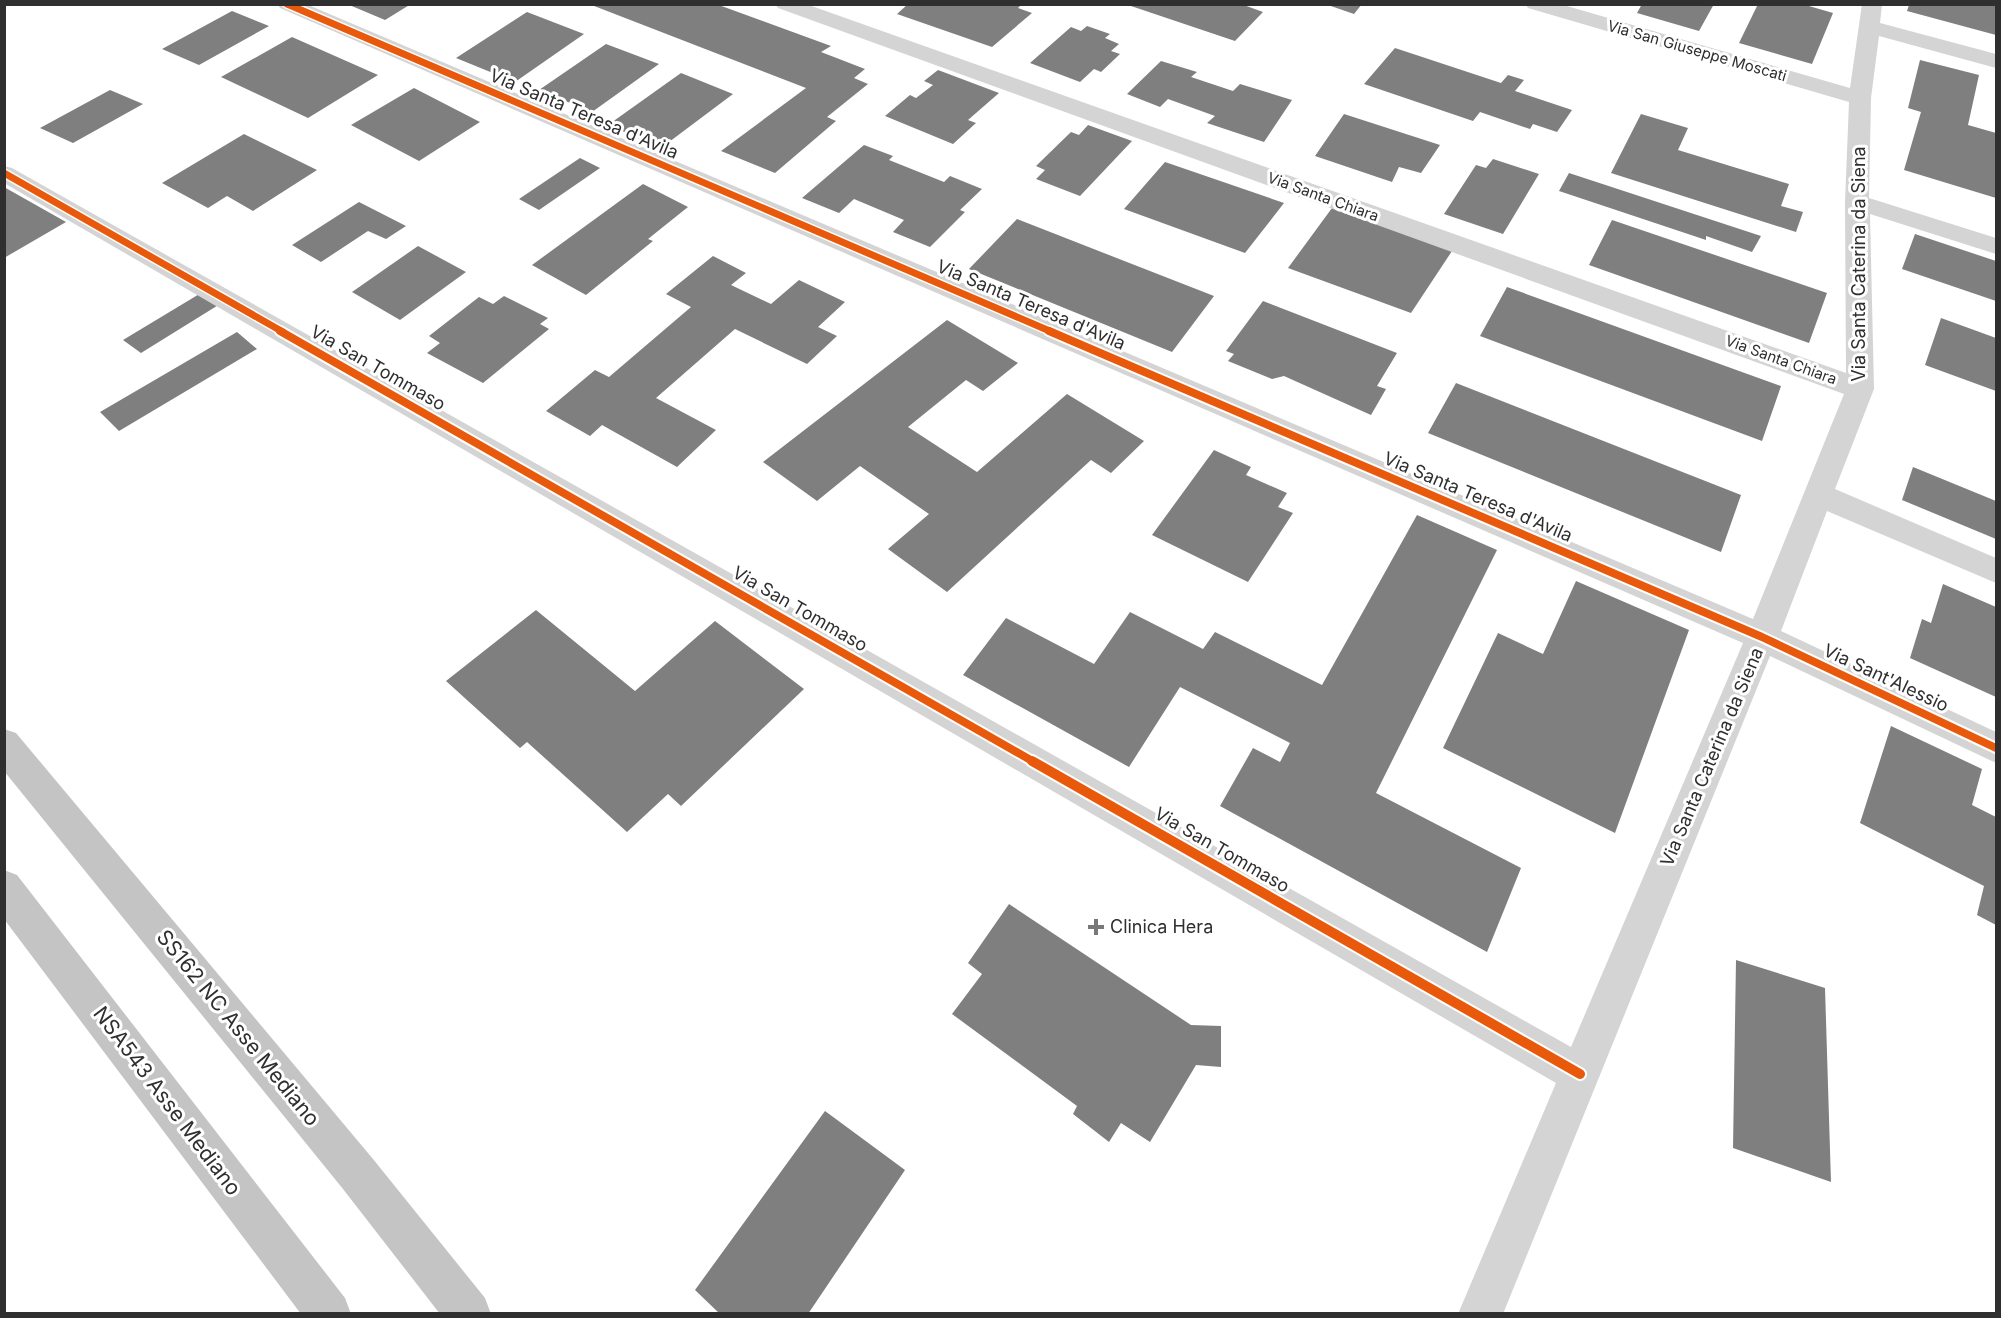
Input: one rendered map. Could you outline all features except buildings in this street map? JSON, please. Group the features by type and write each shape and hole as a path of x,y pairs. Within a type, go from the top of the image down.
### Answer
{"highway":[{"name":"SS162 NC Asse Mediano","path":"4,744 358,1174 469,1314"},
{"name":"NSA543 Asse Mediano","path":"4,888 329,1314"}],"street":[{"name":"Via Santa Teresa d'Avila","path":"287,4 1762,637"},
{"name":"Via Santa Chiara","path":"786,4 1860,389"},
{"name":"Via San Giuseppe Moscati","path":"1534,4 1860,98"},
{"name":"Via Santa Caterina da Siena","path":"1480,1314 1762,637 1860,389 1857,202 1860,98 1871,16"},
{"path":"1871,16 1996,61"},
{"name":"Via San Tommaso","path":"4,173 1580,1074"},
{"path":"1857,202 1996,246"},
{"path":"1820,495 1996,571"},
{"name":"Via Sant'Alessio","path":"1762,637 1996,748"}],"cycle path":[{"path":"287,4 1762,637 1996,748"},
{"path":"4,173 1580,1074"}],"place":[{"name":"Clinica Hera","path":"1096,927"}]}
